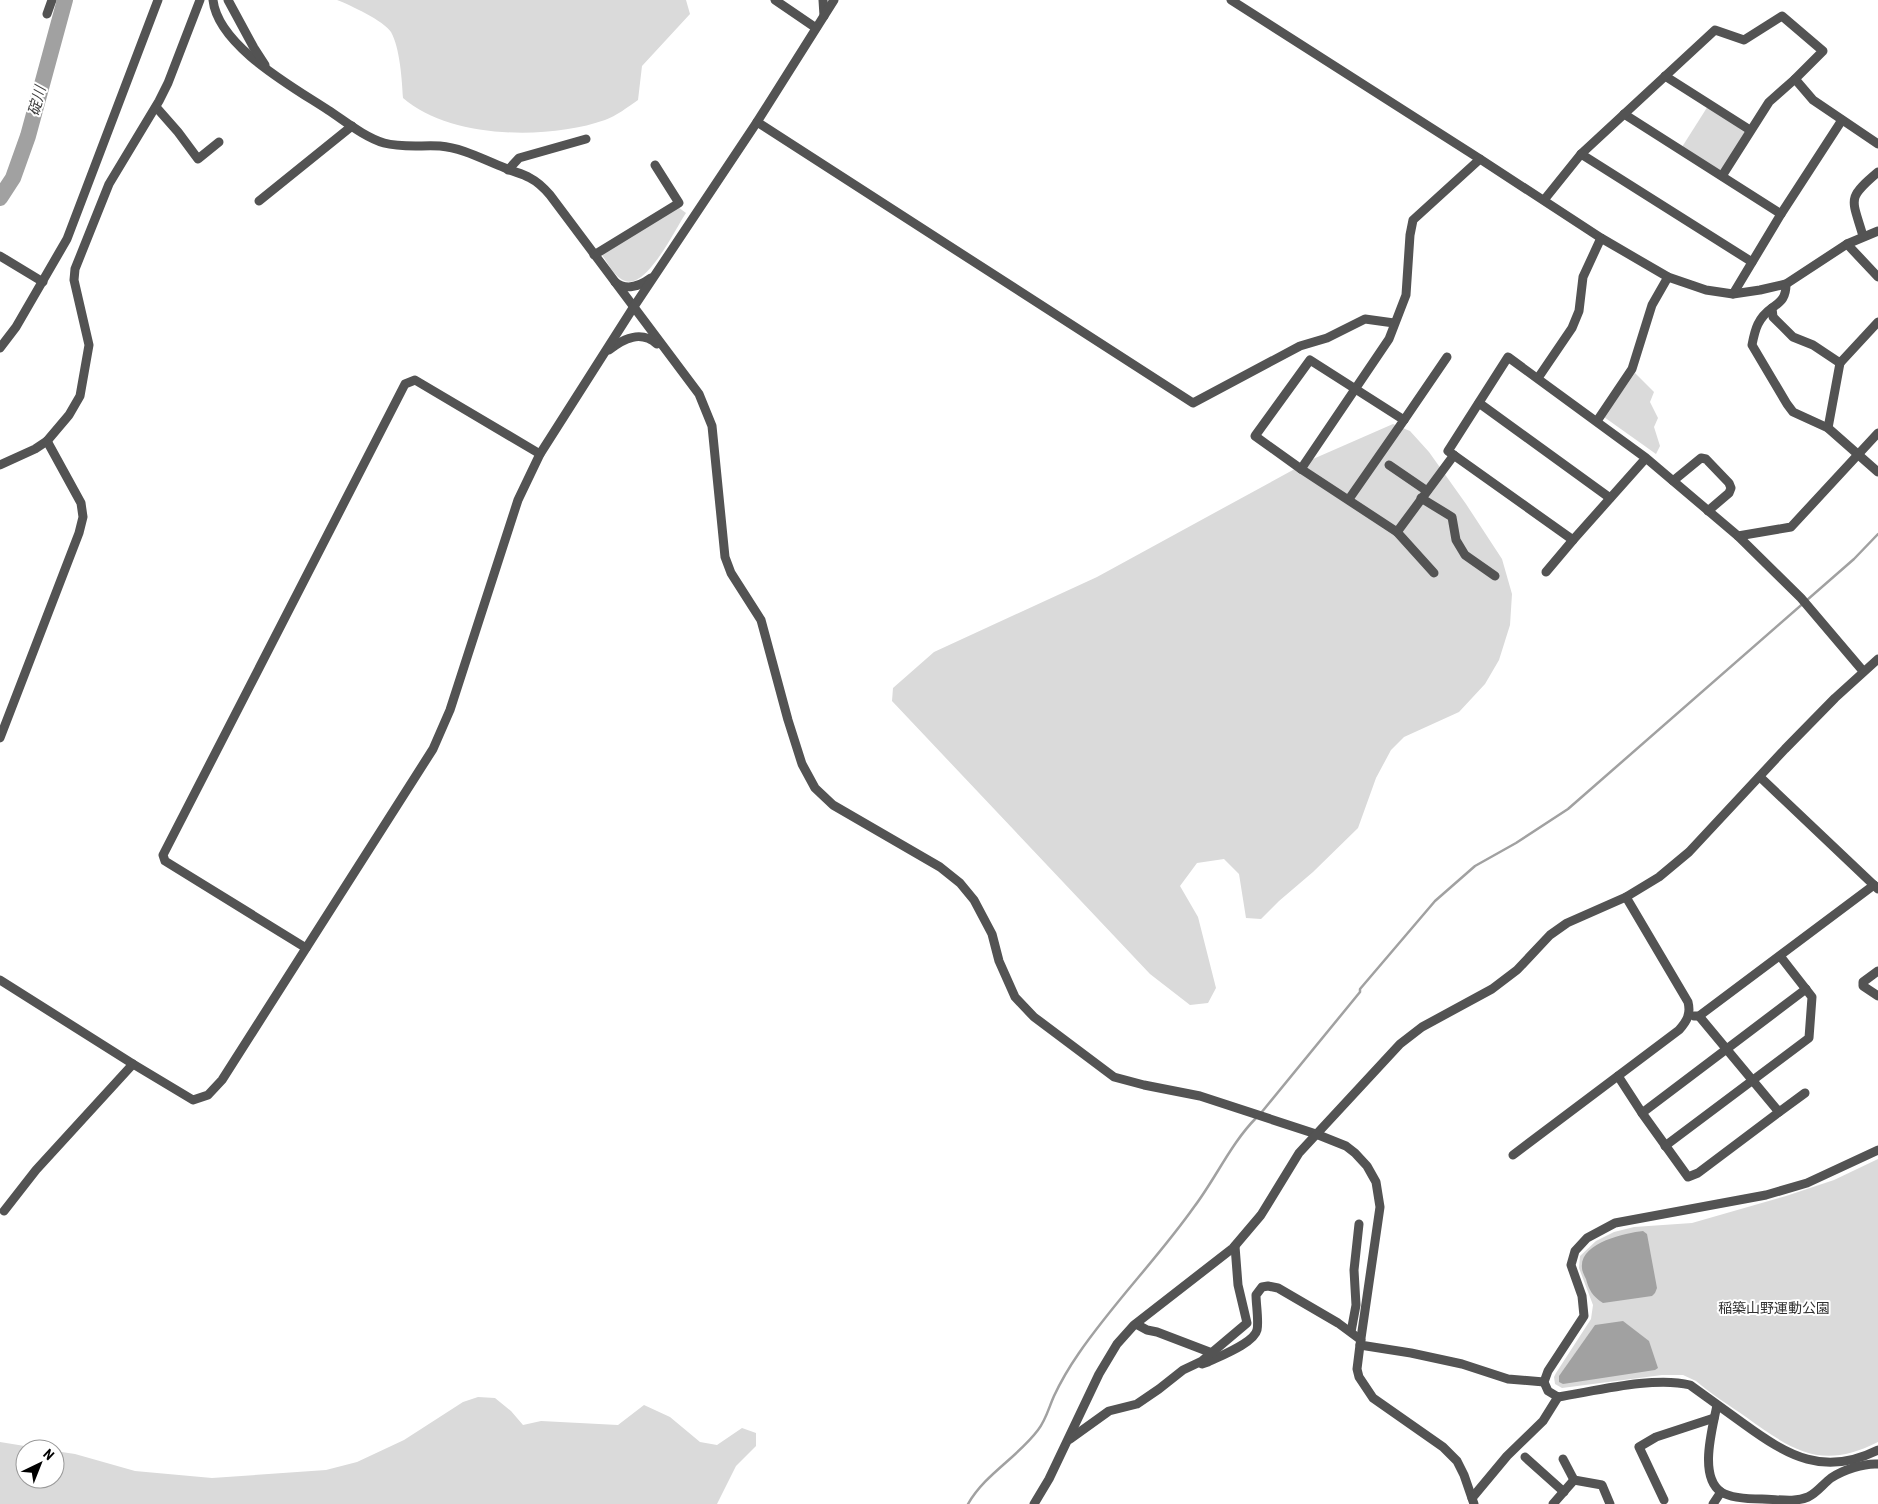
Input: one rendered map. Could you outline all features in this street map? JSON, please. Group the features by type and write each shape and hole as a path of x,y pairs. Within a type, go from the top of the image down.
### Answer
{"street":[{"path":"47,14 52,0"},
{"path":"0,348 16,327 67,239 158,0"},
{"path":"0,465 35,449 47,441 76,406 82,389 89,345 74,280 75,269 109,184 156,107 168,83 200,0"},
{"path":"213,0 222,25 234,41 270,71 352,126 382,142 399,145 441,146 459,150 529,177 540,184 699,394 707,411 712,426 725,557 731,573 761,620 802,764 815,788 833,805 940,867 960,883 974,900 992,934 999,960 1015,997 1034,1018 1114,1077 1200,1096 1316,1134 1346,1146 1355,1152 1367,1166 1379,1191 1380,1206 1360,1343 1357,1369 1359,1378 1373,1398 1444,1447 1457,1461 1464,1474 1473,1501"},
{"path":"228,0 254,48 270,71"},
{"path":"774,0 816,28"},
{"path":"823,0 824,16"},
{"path":"0,980 193,1100 208,1095 222,1080 433,749 450,710 518,500 540,454 633,308 757,122 834,0"},
{"path":"1231,0 1480,158 1601,238 1668,277 1706,290 1732,294 1760,290 1786,284 1847,244 1878,231"},
{"path":"1544,200 1581,154 1716,30 1744,40 1782,16 1823,51 1769,102 1722,176"},
{"path":"1665,76 1750,130"},
{"path":"1795,78 1814,100 1878,144"},
{"path":"156,107 198,159 219,142"},
{"path":"1624,114 1781,214"},
{"path":"1732,294 1842,120"},
{"path":"757,122 1193,403 1300,346 1327,338 1366,319 1394,322"},
{"path":"259,201 352,126"},
{"path":"508,170 519,158 586,139"},
{"path":"1581,154 1752,262"},
{"path":"1301,469 1389,339 1406,295 1410,235 1413,220 1480,158"},
{"path":"594,255 679,203 655,165"},
{"path":"1863,236 1854,196 1859,188 1878,172"},
{"path":"1538,378 1572,328 1579,311 1583,277 1601,238"},
{"path":"1847,244 1878,277"},
{"path":"0,256 43,282"},
{"path":"612,280 619,285 632,286 641,284 656,274"},
{"path":"1597,421 1632,369 1652,305 1668,277"},
{"path":"1786,284 1786,294 1782,301 1763,315 1755,327 1752,345 1793,412 1828,428 1878,472"},
{"path":"1772,308 1773,317 1793,337 1813,345 1840,363"},
{"path":"1828,428 1840,363 1878,322"},
{"path":"604,354 620,342 634,336 653,340 667,353"},
{"path":"1349,499 1447,357"},
{"path":"1573,540 1448,451 1508,357 1646,458 1738,536 1800,598 1863,671"},
{"path":"1404,420 1310,360 1254,436 1397,532 1434,573"},
{"path":"306,948 165,861 163,855 405,384 415,380 540,454"},
{"path":"1479,403 1610,498"},
{"path":"1738,536 1791,528 1878,433"},
{"path":"0,738 79,533 83,517 81,503 47,441"},
{"path":"1397,532 1454,455"},
{"path":"1546,572 1646,458"},
{"path":"1673,481 1700,458 1706,459 1729,483 1731,488 1729,493 1708,511"},
{"path":"1388,465 1452,517 1456,540 1465,555 1495,576"},
{"path":"1034,1504 1049,1479 1109,1356 1117,1344 1136,1324 1235,1246 1261,1215 1299,1153 1400,1044 1422,1027 1492,989 1517,970 1550,935 1567,922 1626,897 1659,877 1689,852 1863,671 1878,659"},
{"path":"1689,1017 1700,1016 1876,887 1760,777"},
{"path":"1513,1155 1679,1030 1689,1017 1688,1002 1626,897"},
{"path":"1665,1146 1809,1038 1812,997 1780,956"},
{"path":"1878,971 1863,982 1863,986 1878,996"},
{"path":"1642,1113 1806,989"},
{"path":"1700,1016 1779,1112"},
{"path":"4,1211 36,1170 133,1064"},
{"path":"1618,1076 1688,1177 1698,1173 1805,1093"},
{"path":"1878,1150 1807,1183 1766,1195 1615,1223 1587,1238 1575,1252 1571,1265 1582,1296 1584,1316 1548,1371 1544,1382 1548,1391 1558,1397 1656,1382 1690,1385 1776,1446 1791,1454 1818,1462 1840,1462 1866,1456 1878,1450"},
{"path":"1351,1332 1356,1305 1354,1270 1359,1224"},
{"path":"1068,1441 1109,1411 1137,1404 1183,1370 1202,1361 1246,1323 1238,1285 1235,1246"},
{"path":"1192,1366 1208,1362 1248,1341 1254,1335 1257,1329 1256,1295 1262,1287 1268,1286 1278,1288 1338,1323 1351,1332 1360,1343 1462,1364 1508,1379 1544,1382"},
{"path":"1136,1324 1147,1330 1212,1352"},
{"path":"1473,1501 1507,1456 1543,1421 1558,1397"},
{"path":"1717,1404 1708,1463 1712,1477 1721,1492 1757,1499 1795,1502 1814,1494 1836,1476 1871,1464 1878,1464"},
{"path":"1664,1500 1639,1447 1656,1437 1714,1418"},
{"path":"1525,1457 1564,1492"},
{"path":"1563,1459 1574,1480"},
{"path":"1553,1504 1574,1480"},
{"path":"1574,1480 1602,1485 1610,1504"},
{"path":"1713,1504 1721,1492"}],"green space":[{"path":"337,0 686,0 690,14 642,66 638,100 618,114 605,120 556,131 500,132 446,122 423,112 403,98 398,55 391,32 374,18"},
{"path":"1708,106 1746,132 1721,172 1682,147"},
{"path":"678,207 686,213 668,244 651,267 642,276 633,281 625,281 618,277 602,255"},
{"path":"1635,373 1654,392 1650,402 1658,418 1654,427 1660,446 1656,454 1604,417"},
{"path":"1393,424 1410,431 1429,452 1502,559 1512,594 1510,625 1499,660 1485,684 1459,712 1404,737 1391,750 1376,778 1358,828 1261,919 1246,918 1239,874 1224,859 1197,863 1180,886 1198,917 1216,988 1208,1003 1190,1005 1150,974 892,701 893,688 934,652 1097,577 1313,459"},
{"name":"稲築山野運動公園","path":"1878,1159 1878,1442 1858,1451 1840,1455 1823,1456 1808,1453 1778,1439 1696,1381 1683,1375 1662,1375 1562,1388 1555,1384 1554,1377 1556,1373 1591,1319 1593,1305 1579,1268 1580,1256 1596,1241 1614,1232 1634,1227 1692,1223 1786,1196 1834,1180"},
{"path":"478,1397 495,1398 511,1411 523,1425 541,1421 618,1425 644,1405 670,1417 700,1442 717,1445 742,1428 756,1433 756,1446 736,1466 717,1504 0,1504 0,1442 15,1444 15,1489 65,1489 65,1452 135,1471 212,1478 326,1470 357,1462 404,1440 463,1402"}],"shaded area":[{"path":"1643,1231 1647,1234 1657,1288 1655,1293 1652,1296 1603,1303 1590,1290 1582,1270 1583,1259 1595,1246 1605,1241 1625,1234"},
{"path":"1623,1321 1649,1341 1658,1368 1563,1384 1559,1382 1559,1376 1595,1325"}],"waterway":[{"name":"碇川","path":"0,198 13,178 28,136 65,0"},
{"path":"1261,1113 1360,992 1360,989 1435,901 1475,866 1516,843 1568,809 1854,559 1878,534"},
{"path":"968,1504 983,1484 1021,1449 1041,1426 1054,1396 1079,1353 1180,1226 1202,1196 1231,1149 1257,1117"}]}
